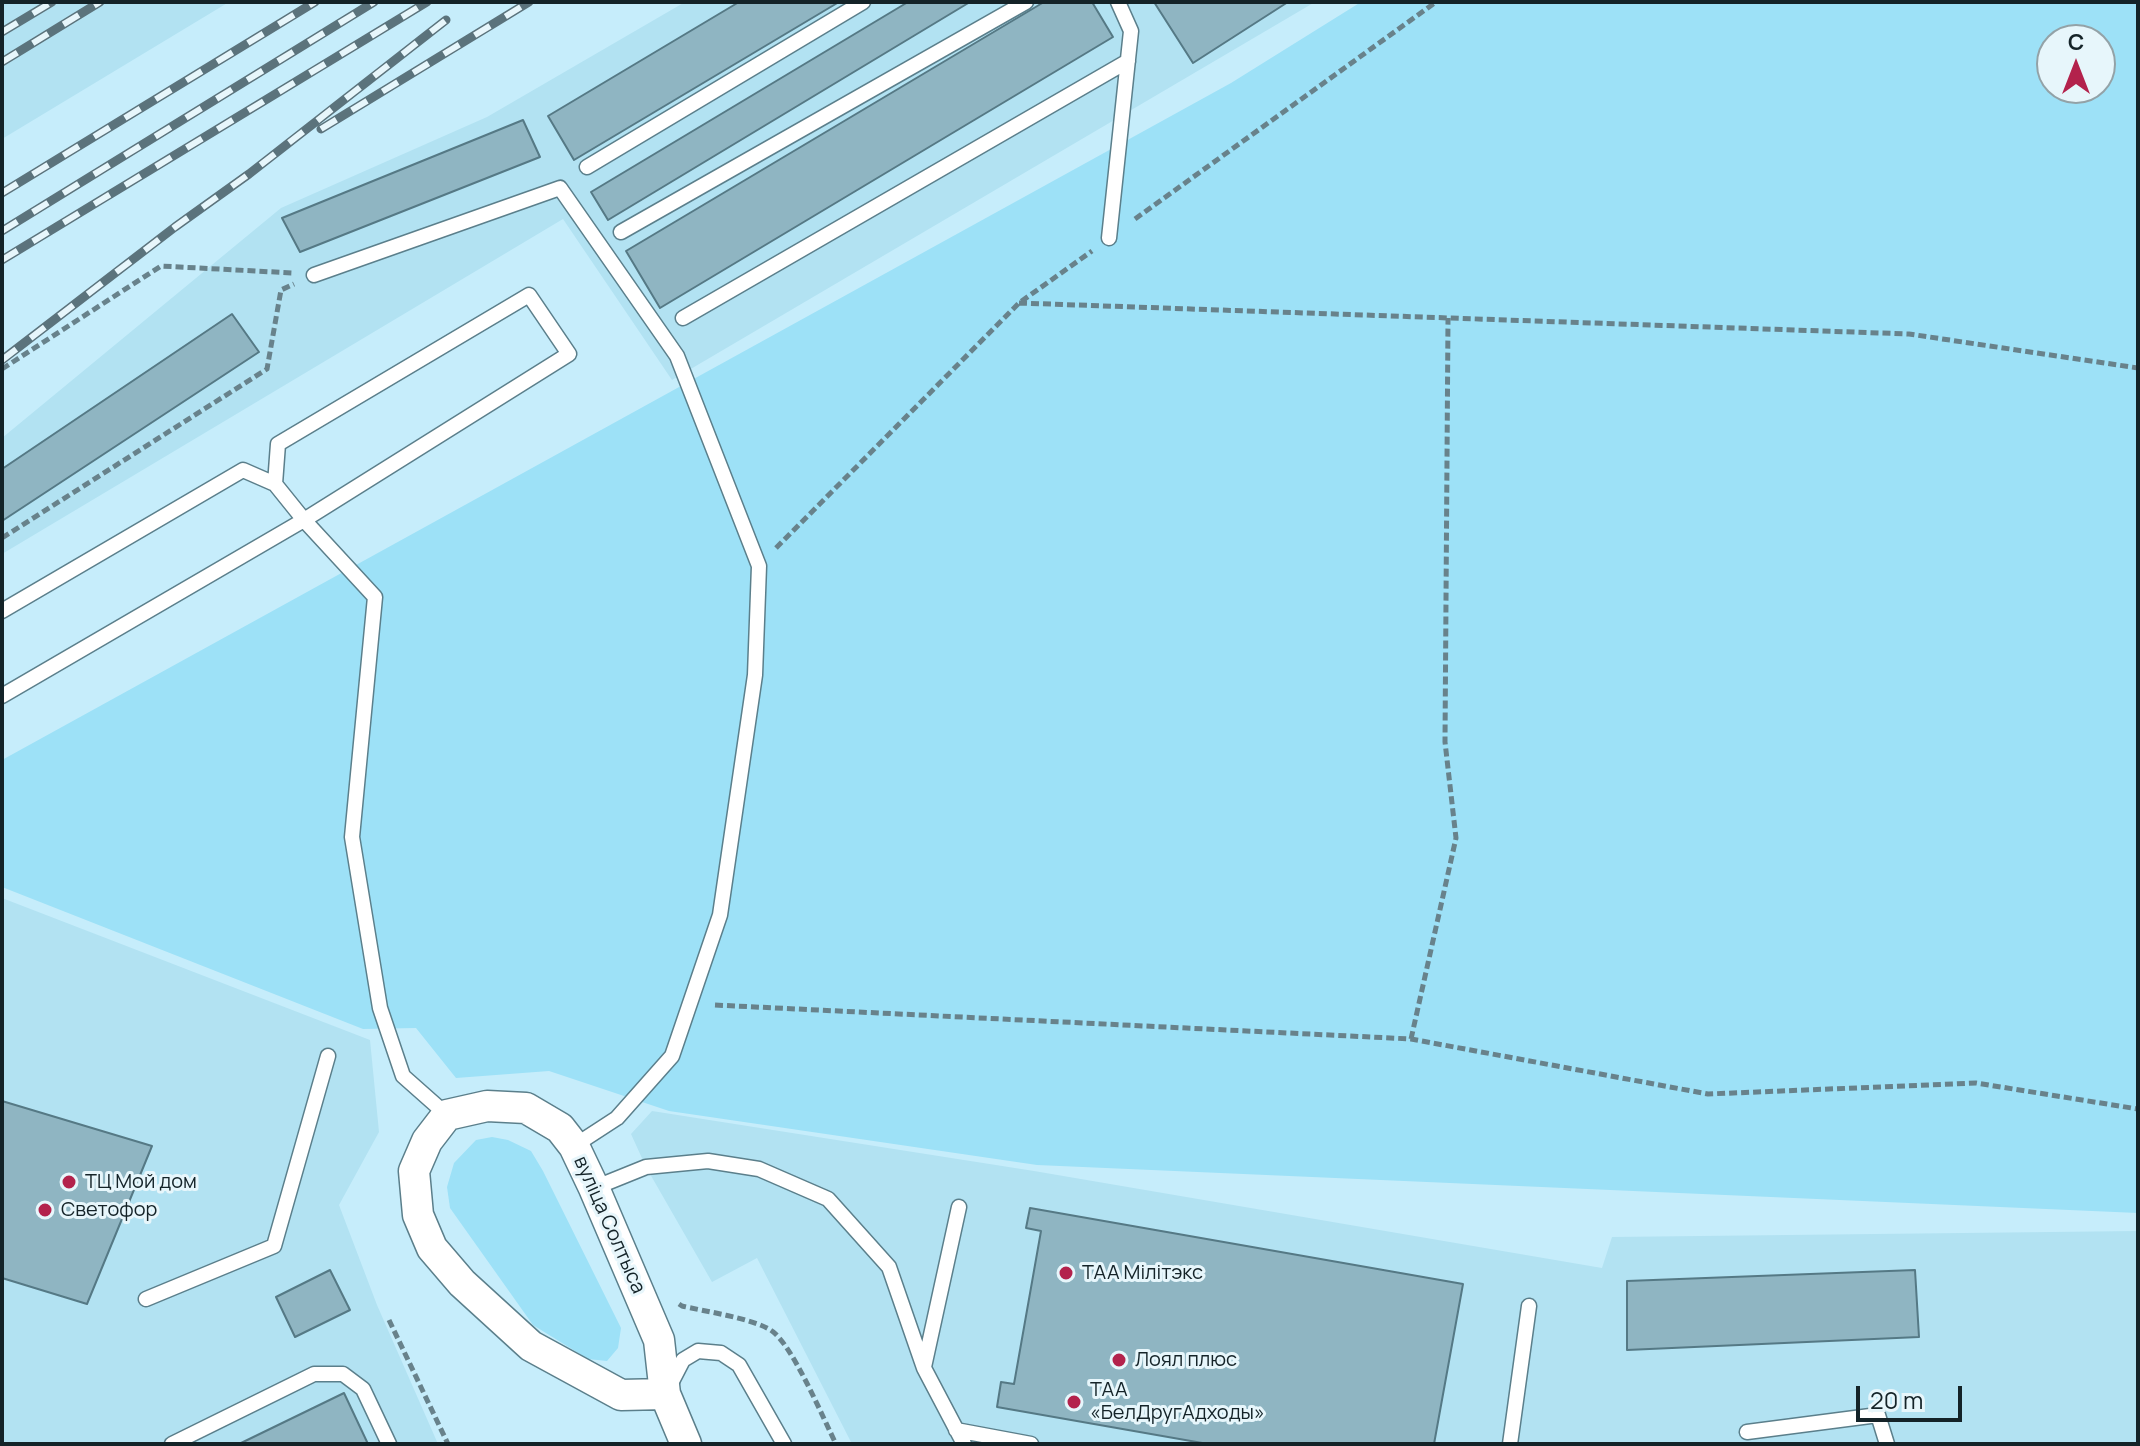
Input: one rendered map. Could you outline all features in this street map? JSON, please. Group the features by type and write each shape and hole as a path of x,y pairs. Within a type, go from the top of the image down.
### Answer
{"street":[{"name":"вуліца Солтыса","path":"447,1115 487,1106 526,1108 560,1128 574,1146 659,1340 665,1394 686,1444"},
{"path":"447,1115 427,1141 414,1171 418,1215 432,1248 462,1283 531,1346 621,1395 665,1394"}],"lane":[{"path":"587,167 863,2"},
{"path":"621,232 1026,2"},
{"path":"1109,238 1131,31 1118,2"},
{"path":"683,318 1128,61"},
{"path":"314,275 560,188 677,356 759,566 755,675 720,915 672,1056 617,1118 574,1146"},
{"path":"2,696 304,520 569,354 529,295 278,444 275,484"},
{"path":"2,611 243,470 275,484 375,597 352,837 380,1008 403,1076 447,1115"},
{"path":"146,1299 274,1246 328,1056"},
{"path":"594,1188 646,1167 708,1161 759,1169 828,1199 889,1267 924,1368 964,1444"},
{"path":"924,1368 959,1207"},
{"path":"1510,1444 1529,1306"},
{"path":"665,1394 683,1360 698,1351 721,1353 739,1365 784,1444"},
{"path":"172,1444 314,1374 343,1374 363,1389 389,1444"},
{"path":"1747,1432 1878,1415 1887,1444"},
{"path":"956,1430 1031,1444"}],"path":[{"path":"759,566 1019,303 1436,2"},
{"path":"2,369 161,266 314,275"},
{"path":"2,538 267,369 281,290 314,275"},
{"path":"1019,303 1909,334 2138,368"},
{"path":"1411,1039 1456,838 1445,742 1448,318"},
{"path":"690,1004 1411,1039 1708,1094 1976,1083 2138,1109"},
{"path":"675,1300 682,1306 749,1321 772,1331 792,1355 836,1444"},
{"path":"389,1320 448,1444"}],"shaded area":[{"path":"2,2 229,2 2,139"},
{"path":"685,2 1315,2 672,380 563,219 2,554 2,438 281,208 487,117"},
{"path":"1361,2 2138,2 2138,1213 1037,1165 669,1111 549,1071 456,1078 416,1028 363,1029 2,887 2,760 1231,83"},
{"path":"2,898 370,1040 379,1132 339,1205 377,1305 438,1444 2,1444"},
{"path":"652,1111 1034,1171 1602,1268 1612,1237 2138,1231 2138,1444 852,1444 757,1258 712,1282 646,1167 631,1134"},
{"path":"492,1137 508,1140 531,1151 543,1171 621,1328 618,1348 607,1361 588,1359 533,1325 450,1208 447,1187 454,1163 476,1140"}],"building":[{"path":"739,2 839,2 574,160 548,116"},
{"path":"908,2 970,2 608,220 591,192"},
{"path":"1044,2 1092,2 1113,37 660,308 626,251"},
{"path":"1154,2 1288,2 1193,63"},
{"path":"523,120 540,157 300,252 282,218"},
{"path":"232,314 259,352 2,521 2,469"},
{"name":"ТЦ Мой дом","path":"2,1101 152,1146 87,1304 2,1278"},
{"path":"1030,1208 1463,1284 1434,1444 1208,1444 997,1407 1001,1382 1014,1384 1041,1231 1026,1228"},
{"path":"330,1270 350,1310 295,1337 276,1297"},
{"path":"1915,1270 1919,1337 1627,1350 1627,1281"},
{"path":"344,1393 368,1444 239,1444"}],"railway":[{"path":"2,32 52,2"},
{"path":"2,62 100,2"},
{"path":"2,193 315,2"},
{"path":"2,231 374,2"},
{"path":"2,260 427,2"},
{"path":"321,129 529,2"},
{"path":"2,360 249,174 446,20"}],"place":[{"name":"ТЦ Мой дом","path":"69,1182"},
{"name":"Светофор","path":"45,1210"},
{"name":"ТАА Мілітэкс","path":"1066,1273"},
{"name":"Лоял плюс","path":"1119,1360"},
{"name":"ТАА «БелДругАдходы»","path":"1074,1402"}]}
